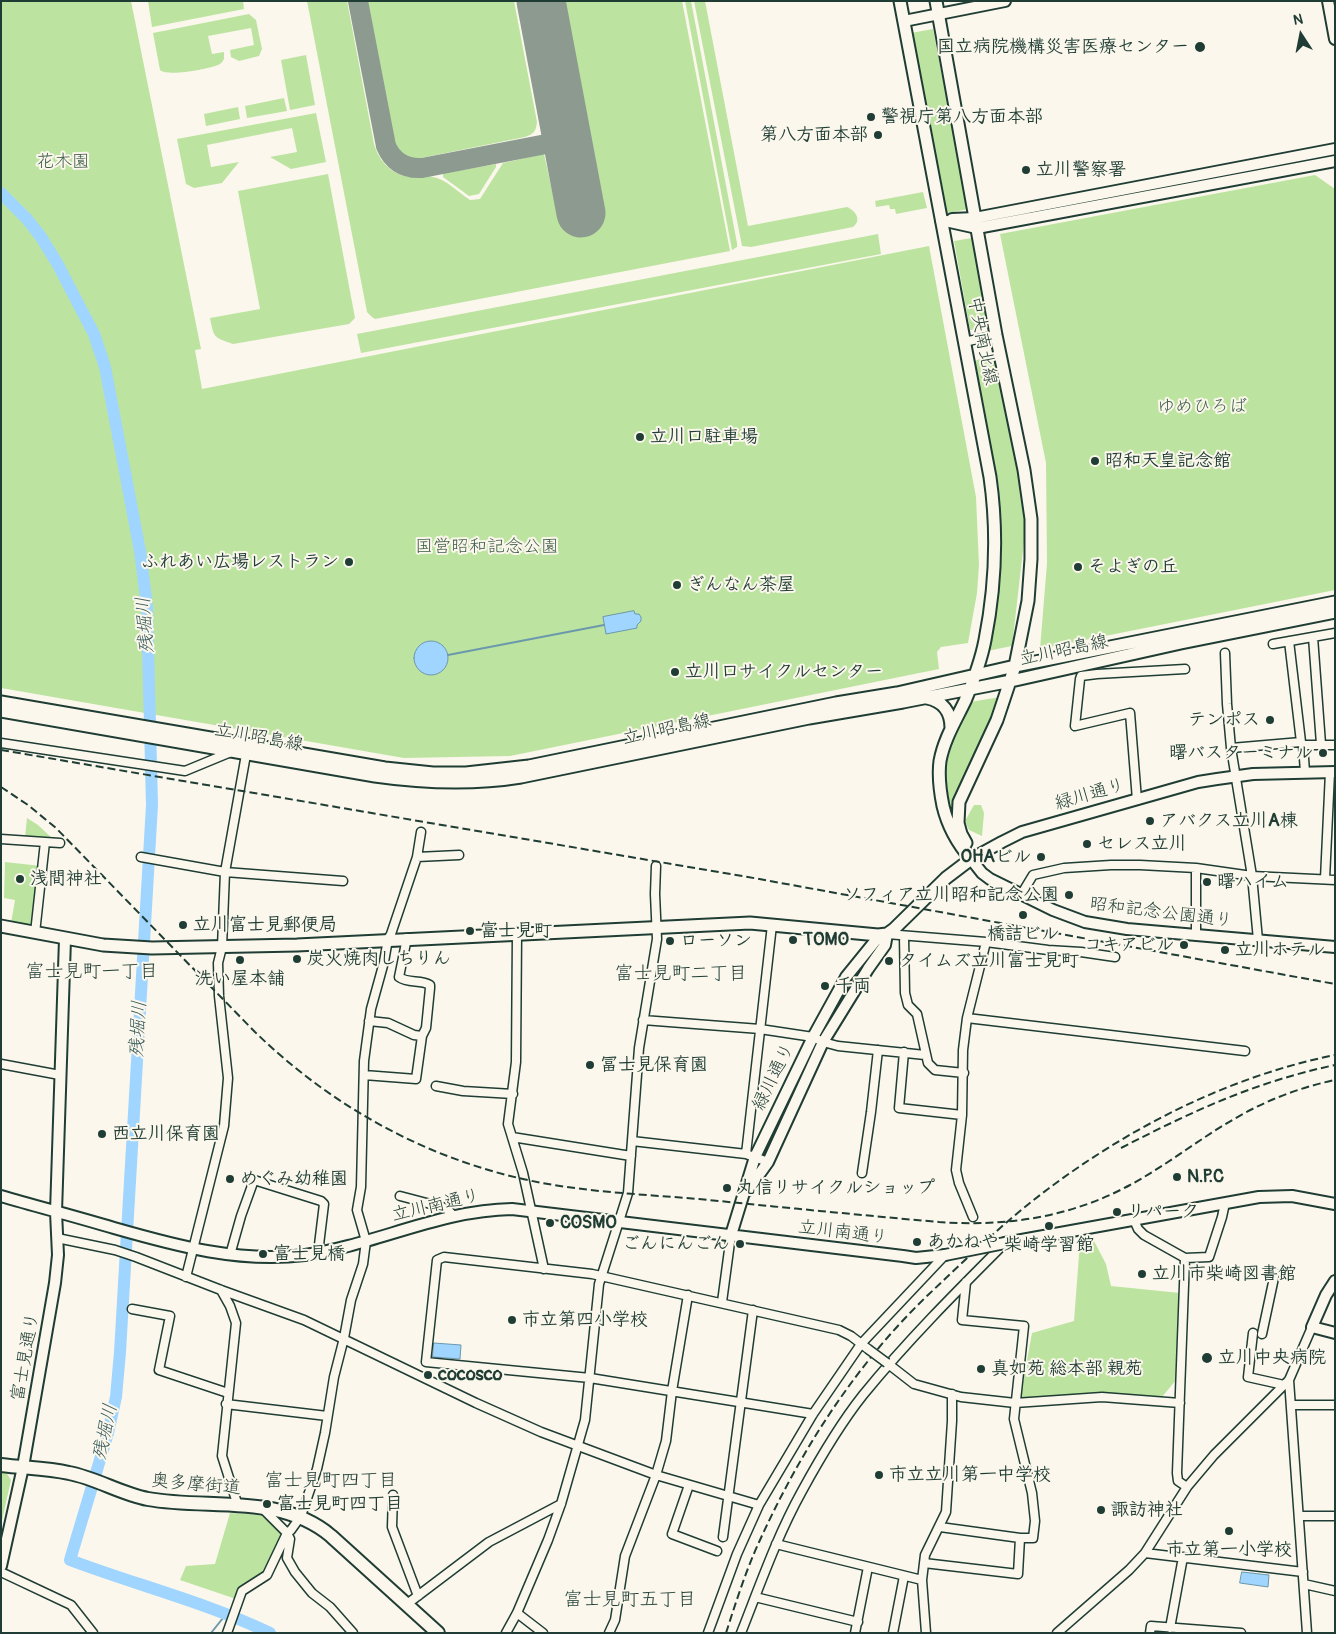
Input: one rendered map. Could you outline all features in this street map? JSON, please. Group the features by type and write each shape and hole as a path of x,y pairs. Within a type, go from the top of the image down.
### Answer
{"main road":[{"name":"中央南北線","path":"900,1 990,477 995,527 996,565 985,642 975,676 940,760 940,791 946,819 959,845 971,859"},
{"name":"中央南北線","path":"936,1 996,335 1024,470 1031,519 1028,601 1015,666 997,720 959,802 957,817 959,828 971,859"},
{"name":"立川昭島線","path":"1,712 401,770 450,773 499,771 548,763 1335,602"},
{"name":"立川昭島線","path":"169,736 232,751 247,749 407,781 472,782 504,780 809,718 1011,681 1166,646 1335,612"},
{"path":"925,698 938,701 945,707 950,716 952,728"},
{"name":"立川昭島線","path":"1,702 133,730"},
{"name":"緑川通り","path":"887,934 946,878 971,859"},
{"path":"1,926 103,946 132,948 222,947 750,923 868,934 887,934"},
{"name":"奥多摩街道","path":"1,1465 70,1473 149,1499 262,1508 286,1511 301,1516 324,1530 438,1633"}],"street":[{"path":"904,20 1005,1"},
{"path":"1328,1 1335,39"},
{"path":"976,223 1335,149"},
{"path":"941,220 976,223 1335,161"},
{"path":"964,342 996,335"},
{"path":"1272,644 1335,632"},
{"path":"1313,637 1321,744"},
{"path":"1289,641 1305,772"},
{"path":"1225,653 1231,748 1252,876 1258,940"},
{"path":"1137,800 1130,713 1075,726 1080,679 1082,676 1097,674 1185,669"},
{"path":"1,743 185,771 232,751"},
{"path":"1231,748 1302,744 1335,745"},
{"path":"186,1277 224,1126 228,1078 219,996 218,963 222,947 225,872 247,749"},
{"path":"1325,880 1333,772"},
{"name":"緑川通り","path":"971,859 1022,832 1198,782 1236,776 1333,772"},
{"path":"227,1633 242,1591 267,1575 287,1533 292,1530 301,1516 317,1469 334,1377 351,1300 363,1264 366,1241 357,1210 361,1187 364,1075 369,1021 388,939 417,857 421,832"},
{"path":"1,839 60,843"},
{"path":"35,933 45,842"},
{"path":"417,857 459,855"},
{"path":"141,857 225,872 342,882"},
{"name":"昭和記念公園通り","path":"971,859 986,877 1064,915 1085,922 1120,928 1335,947"},
{"path":"1021,895 1033,875 1064,868 1111,865 1196,868 1252,876 1335,880"},
{"path":"506,1633 536,1570 561,1504 585,1420 599,1284 628,1193 638,1048 657,939 656,866"},
{"path":"1196,868 1196,935"},
{"path":"750,1156 760,1030 772,925"},
{"path":"517,934 516,1062 508,1124 523,1173 544,1268"},
{"path":"887,934 986,942 1115,957"},
{"name":"緑川通り","path":"731,1235 743,1197 750,1156 846,977 876,940 887,934"},
{"name":"緑川通り","path":"743,1197 768,1162 823,1042 885,945 887,934"},
{"path":"904,936 905,993 908,1005 917,1014 928,1063 935,1070 964,1073"},
{"name":"富士見通り","path":"1,1566 23,1467 55,1283 58,1255 56,1212 65,938"},
{"path":"364,1075 416,1079 422,1036 426,1028 430,985 427,982 402,980 399,978 407,938"},
{"path":"973,1217 959,1183 956,1170 962,1115 963,1050 967,1018 986,942"},
{"path":"967,1018 1245,1051"},
{"path":"643,1020 813,1036 823,1042 838,1046 925,1055"},
{"path":"369,1021 388,1023 414,1036 422,1036"},
{"path":"862,1173 878,1050"},
{"path":"904,1052 899,1108 962,1115"},
{"path":"1,1064 60,1075"},
{"path":"436,1086 463,1091 513,1094"},
{"path":"512,1138 631,1156"},
{"path":"632,1141 750,1156 768,1162"},
{"path":"230,1255 254,1180 321,1201 324,1204 318,1252"},
{"name":"立川南通り","path":"1,1196 192,1249 230,1255 269,1257 318,1252 366,1241 453,1215 495,1209 531,1211 916,1258 946,1255 1005,1243"},
{"path":"400,1196 442,1206 453,1215"},
{"path":"741,1633 776,1544 802,1492 829,1445 862,1396 923,1325 1005,1243 1259,1197 1308,1198 1335,1204"},
{"path":"1134,1220 1138,1229 1144,1235 1185,1258 1208,1257 1225,1203"},
{"path":"722,1302 731,1235"},
{"path":"57,1238 115,1250 304,1320 484,1407 578,1447 656,1475 759,1505"},
{"path":"708,1633 737,1554 759,1505 813,1414 861,1344 946,1255"},
{"path":"422,1376 426,1362 437,1260 444,1258 603,1276 839,1330 851,1336 914,1384 952,1394 1015,1403 1102,1397 1180,1403"},
{"path":"1185,1258 1177,1473 1178,1481 1186,1487"},
{"path":"1262,1334 1275,1273"},
{"path":"1057,1633 1067,1629 1129,1570 1144,1553 1186,1487 1220,1449 1287,1383 1326,1295 1335,1281"},
{"path":"940,1527 1032,1538 1035,1520 1032,1493 1014,1419 1024,1326 962,1320 966,1282"},
{"path":"220,1290 230,1306 236,1323 222,1456 238,1506"},
{"path":"609,1633 615,1620 625,1556 656,1475 666,1441 672,1391 688,1295"},
{"path":"132,1309 170,1316 160,1370 228,1393"},
{"path":"722,1537 752,1310"},
{"path":"1312,1327 1335,1333"},
{"path":"1253,1334 1248,1377 1287,1383"},
{"path":"426,1362 590,1378 813,1414"},
{"path":"1287,1383 1292,1405 1307,1633"},
{"path":"926,1633 922,1580 925,1555 946,1512 952,1394"},
{"path":"226,1404 327,1416"},
{"path":"1292,1405 1335,1405"},
{"path":"689,1485 672,1534 717,1551"},
{"path":"393,1495 392,1527 418,1596"},
{"path":"407,1604 489,1542 561,1504"},
{"path":"262,1508 287,1533 290,1539 287,1558 295,1572 312,1593 330,1606 353,1633"},
{"path":"1300,1516 1335,1516"},
{"path":"924,1563 1018,1574 1020,1538"},
{"path":"776,1544 922,1580"},
{"path":"1144,1553 1303,1572"},
{"path":"1170,1628 1183,1557"},
{"path":"855,1633 868,1567"},
{"path":"1,1572 71,1605 93,1633"},
{"path":"893,1633 904,1576"},
{"path":"1304,1584 1335,1591"},
{"path":"755,1597 858,1622"},
{"path":"517,1613 543,1633"},
{"path":"1150,1633 1151,1626 1241,1633"}],"green space":[{"name":"国営昭和記念公園","path":"1,1 131,1 201,349 195,350 202,389 929,246 976,497 979,565 977,593 968,643 941,647 937,652 939,669 510,756 404,758 1,688"},
{"path":"148,1 243,1 244,9 152,27"},
{"path":"307,1 347,1 374,144 376,151 388,167 406,176 438,178 448,183 470,200 480,199 503,163 544,154 558,217 604,208 565,1 682,1 730,251 375,319 367,312"},
{"path":"366,1 514,1 537,122 534,132 525,137 416,159 401,153 392,139"},
{"path":"685,1 691,1 737,243 737,247 732,250"},
{"path":"694,1 705,1 748,226 847,207 857,216 856,224 853,227 751,247 742,246"},
{"path":"249,14 256,20 262,49 259,56 239,61 231,57 230,50 254,45 251,28 208,36 212,54 224,52 224,59 218,65 179,73 160,70 153,33"},
{"path":"933,29 968,209 944,214 911,33"},
{"path":"306,55 315,105 290,110 281,60"},
{"path":"284,98 287,111 247,118 245,106"},
{"path":"238,107 240,119 206,126 204,114"},
{"path":"316,113 326,162 291,169 270,157 297,152 292,128 207,145 211,167 239,162 222,183 194,188 186,184 177,139"},
{"path":"496,164 479,194 469,196 443,177 445,173"},
{"path":"328,174 355,318 349,324 233,344 218,338 214,334 210,318 260,309 238,191"},
{"name":"ゆめひろば","path":"1315,175 1335,189 1335,590 1040,649 1047,563 1046,463 1000,234"},
{"path":"923,192 927,208 896,214 895,209 890,209 889,205 876,207 875,201"},
{"path":"878,234 881,254 361,353 357,334"},
{"path":"972,238 987,327 970,330 954,241"},
{"path":"996,353 1021,482 1025,533 1012,646 987,651 999,566 999,517 990,450 972,362"},
{"path":"1000,697 953,822 946,796 945,781 947,760 953,741 970,702"},
{"path":"974,805 981,805 984,813 982,836 969,830 965,821"},
{"path":"27,818 38,825 53,839 25,837"},
{"path":"5,862 41,866 32,927 11,923 15,900 4,898"},
{"path":"1093,1239 1106,1264 1111,1286 1180,1293 1176,1380 1162,1397 1104,1394 1020,1398 1032,1333 1074,1321 1080,1242"},
{"path":"1,1468 4,1469 11,1480 1,1525"},
{"path":"230,1513 261,1515 280,1531 282,1537 262,1574 236,1599 180,1580 186,1566 215,1564"}],"water":[{"path":"634,611 635,614 639,614 641,617 637,628 606,634 603,617"},
{"path":"431,641 443,646 448,658 443,670 431,675 419,670 414,658 419,646"},
{"path":"434,1343 461,1345 460,1359 433,1357"},
{"path":"1242,1572 1269,1575 1268,1587 1240,1583"}],"waterway":[{"name":"残堀川","path":"1,193 27,219 41,237 57,263 94,334 105,367 140,551 147,606 152,805 120,1352 116,1397 108,1433 70,1560 221,1612 270,1633"},
{"path":"448,655 604,625"},
{"path":"211,1633 227,1613"}],"taxiway":[{"path":"358,1 386,146 392,156 400,163 405,166 422,168 567,140"}],"runway":[{"path":"541,1 581,213"}],"railway":[{"path":"1,750 748,877 1335,984"},
{"path":"1,787 28,805 56,828 255,1032 314,1082 378,1124 413,1141 485,1169 523,1179 588,1190 939,1222 989,1223 1013,1221 1061,1212 1108,1196 1144,1177 1214,1131 1254,1108 1311,1086 1335,1080"},
{"path":"726,1633 760,1540 793,1473 812,1441 854,1379 877,1350 942,1281 1032,1201 1080,1166 1148,1124 1184,1106 1258,1076 1296,1064 1335,1055"},
{"path":"1121,1148 1225,1099 1278,1080 1335,1065"}],"place":[{"name":"国立病院機構災害医療センター","path":"1200,47"},
{"name":"警視庁第八方面本部","path":"871,117"},
{"name":"第八方面本部","path":"878,135"},
{"name":"立川警察署","path":"1026,170"},
{"name":"立川口駐車場","path":"640,437"},
{"name":"昭和天皇記念館","path":"1095,461"},
{"name":"ふれあい広場レストラン","path":"349,562"},
{"name":"そよぎの丘","path":"1078,567"},
{"name":"ぎんなん茶屋","path":"677,585"},
{"name":"立川口サイクルセンター","path":"675,672"},
{"name":"テンポス","path":"1270,720"},
{"name":"曙バスターミナル","path":"1323,753"},
{"name":"アバクス立川A棟","path":"1150,821"},
{"name":"セレス立川","path":"1087,844"},
{"name":"OHAビル","path":"1041,857"},
{"name":"浅間神社","path":"20,879"},
{"name":"曙ハイム","path":"1207,882"},
{"name":"ソフィア立川昭和記念公園","path":"1069,895"},
{"name":"橋詰ビル","path":"1023,915"},
{"name":"立川富士見郵便局","path":"183,925"},
{"name":"富士見町","path":"470,931"},
{"name":"TOMO","path":"793,940"},
{"name":"ローソン","path":"670,941"},
{"name":"コキアビル","path":"1184,945"},
{"name":"立川ホテル","path":"1225,950"},
{"name":"炭火焼肉しちりん","path":"297,959"},
{"name":"洗い屋本舗","path":"240,960"},
{"name":"タイムズ立川富士見町","path":"889,961"},
{"name":"千両","path":"825,986"},
{"name":"冨士見保育園","path":"590,1065"},
{"name":"西立川保育園","path":"102,1134"},
{"name":"N.P.C","path":"1177,1177"},
{"name":"めぐみ幼稚園","path":"230,1179"},
{"name":"丸信リサイクルショップ","path":"727,1188"},
{"name":"リパーク","path":"1117,1212"},
{"name":"COSMO","path":"550,1223"},
{"name":"柴崎学習館","path":"1049,1226"},
{"name":"あかねや","path":"917,1242"},
{"name":"ごんにんごん","path":"740,1244"},
{"name":"富士見橋","path":"263,1254"},
{"name":"立川市柴崎図書館","path":"1142,1274"},
{"name":"市立第四小学校","path":"512,1320"},
{"name":"立川中央病院","path":"1207,1358"},
{"name":"真如苑 総本部 親苑","path":"981,1369"},
{"name":"cocosco","path":"428,1375"},
{"name":"市立立川第一中学校","path":"879,1475"},
{"name":"富士見町四丁目","path":"267,1504"},
{"name":"諏訪神社","path":"1101,1510"},
{"name":"市立第一小学校","path":"1229,1531"}],"district":[{"name":"富士見町一丁目","path":"92,972"},
{"name":"富士見町二丁目","path":"681,974"},
{"name":"富士見町四丁目","path":"331,1481"},
{"name":"富士見町五丁目","path":"630,1600"}],"park label":[{"name":"花木園","path":"63,162"}]}
